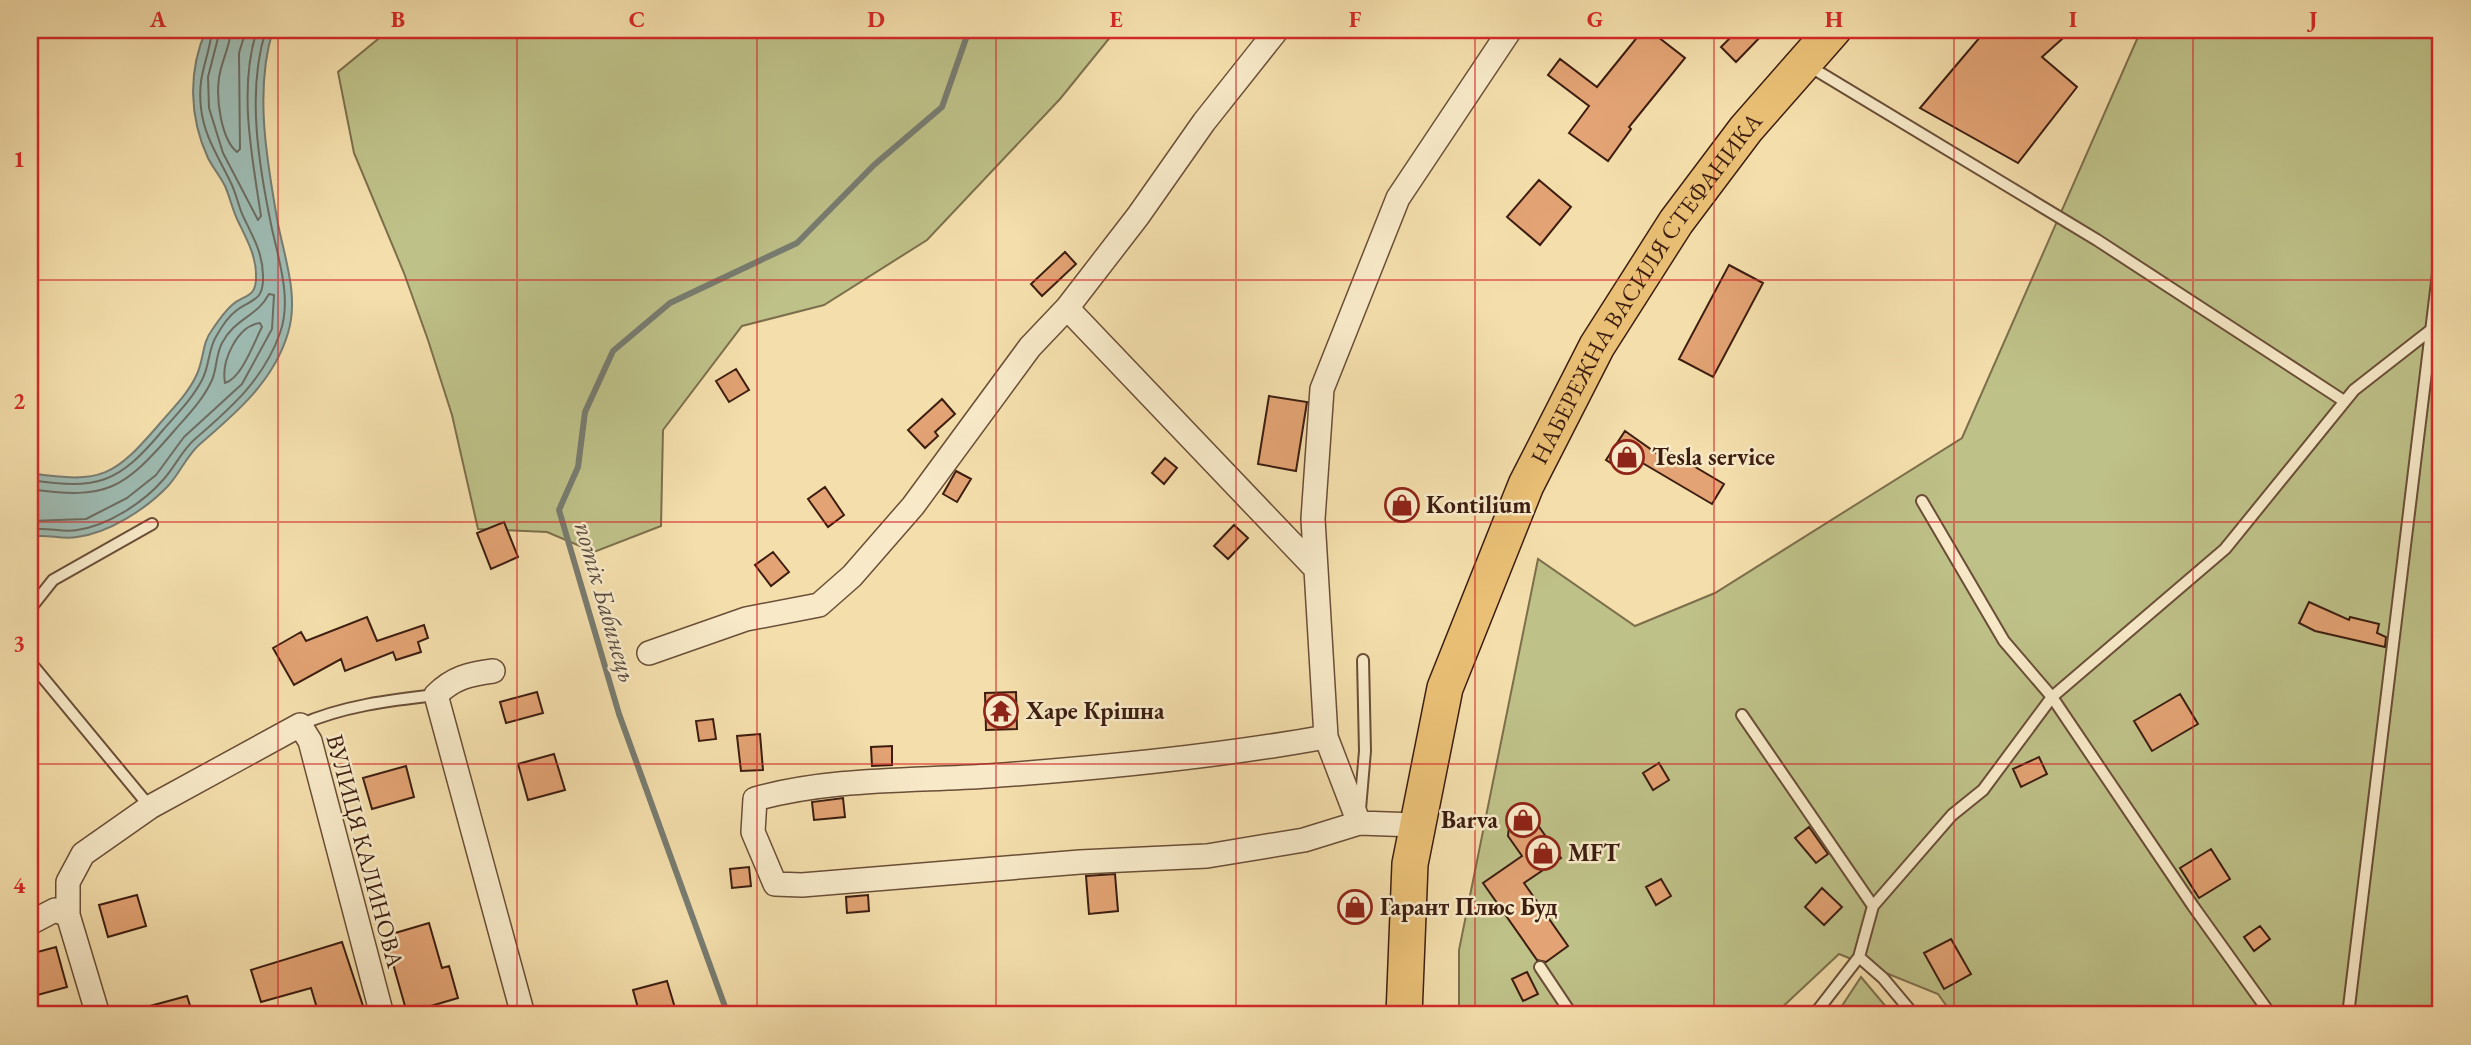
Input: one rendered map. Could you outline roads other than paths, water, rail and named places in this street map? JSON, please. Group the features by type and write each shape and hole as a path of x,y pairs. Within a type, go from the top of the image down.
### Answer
{"main road":[{"name":"НАБЕРЕЖНА ВАСИЛЯ СТЕФАНИКА","path":"1404,1015 1410,864 1445,688 1526,485 1597,346 1676,222 1746,129 1833,30"}],"street":[{"path":"649,653 746,619 820,605 852,576 913,506 1030,347 1067,308 1138,216 1204,122 1277,30"},
{"path":"1359,823 1326,737 1313,519 1322,389 1398,198 1510,30"},
{"path":"1067,308 1316,569"},
{"path":"493,671 468,674 448,683 436,695 523,1015"},
{"name":"ВУЛИЦЯ КАЛИНОВА","path":"99,1015 68,915 68,882 83,854 150,807 300,725 310,741 337,855 382,1015"},
{"path":"1326,737 1251,751 987,776 867,781 780,792 755,799 753,832 775,884 802,885 1080,862 1207,856 1304,840 1359,823 1416,825"},
{"path":"30,923 55,910 68,915"}],"lane":[{"path":"1804,63 2097,240 2344,401"},
{"path":"2348,1015 2441,249"},
{"path":"1814,1015 1859,957 1873,906 1952,815 1983,790 2052,697 2225,549 2354,390 2441,322"},
{"path":"1922,501 2004,641 2052,697 2193,906 2271,1015"},
{"path":"30,609 53,580 152,524"},
{"path":"1359,823 1365,751 1363,660"},
{"path":"30,662 150,807"},
{"path":"300,725 331,714 392,700 436,695"},
{"path":"1742,715 1873,906"},
{"path":"1859,957 1883,978 1914,1015"},
{"path":"1540,967 1572,1015"}],"water":[{"path":"206,30 273,30 264,77 264,126 278,224 292,292 288,333 273,366 252,395 195,448 168,486 149,503 126,519 89,535 71,538 30,537 30,473 91,476 118,465 146,440 190,387 209,335 226,311 249,295 256,283 256,268 247,240 225,186 208,158 197,126 194,78"}],"waterway":[{"name":"потік Бабинець","path":"728,1015 619,714 559,510 578,467 585,412 613,351 670,303 797,243 874,165 942,107 969,30"}],"place":[{"name":"Tesla service","path":"1627,457"},
{"name":"Kontilium","path":"1402,505"},
{"name":"Харе Крішна","path":"1001,711"},
{"name":"Barva","path":"1523,820"},
{"name":"MFT","path":"1543,853"},
{"name":"Гарант Плюс Буд","path":"1355,907"}]}
